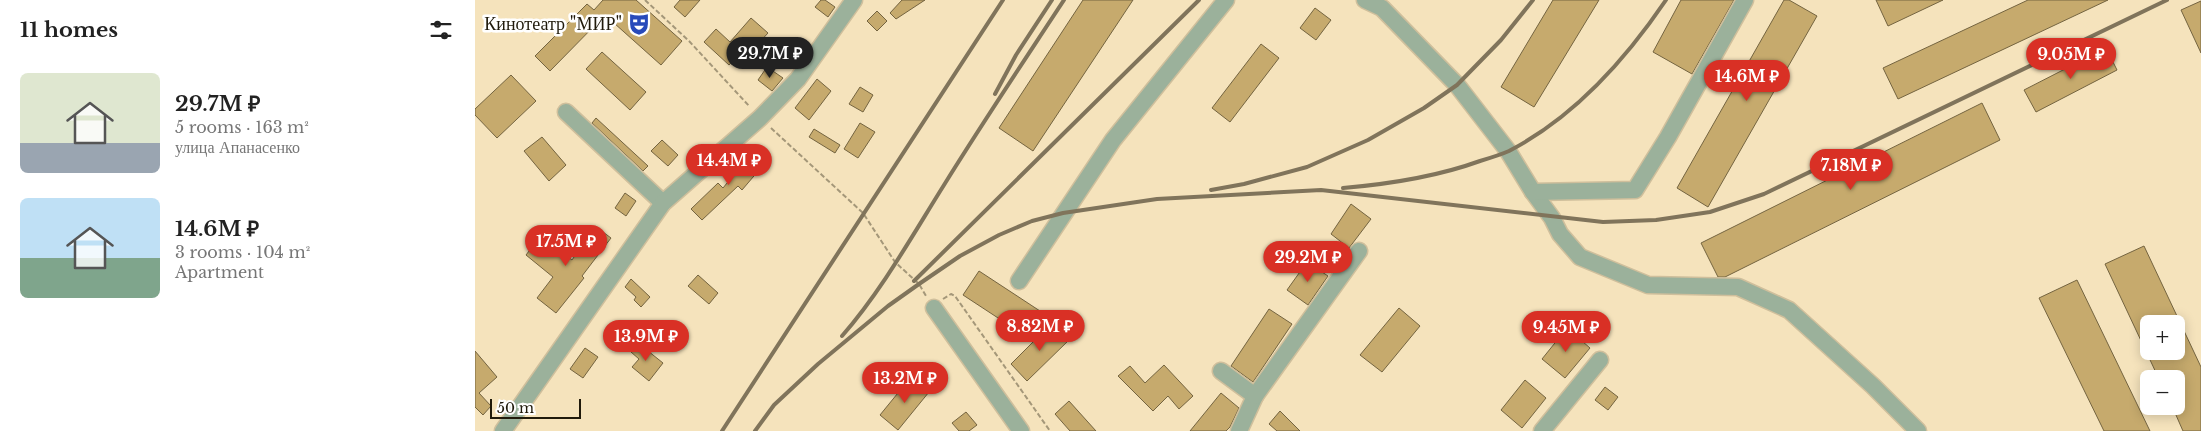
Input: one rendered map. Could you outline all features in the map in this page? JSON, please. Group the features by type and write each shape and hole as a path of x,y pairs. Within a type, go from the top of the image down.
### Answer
{"street":[{"path":"503,431 663,203 761,118 798,79 854,0"},
{"path":"1019,282 1113,140 1226,0"},
{"path":"1365,0 1382,8 1457,85 1508,151 1533,192 1552,218 1560,234 1580,258 1648,284 1738,287 1789,310 1873,386 1918,431"},
{"path":"1533,192 1635,190 1668,137 1745,0"},
{"path":"565,112 663,203"},
{"path":"1239,431 1255,396 1359,251"},
{"path":"934,308 1021,431"},
{"path":"1542,431 1599,360"},
{"path":"1221,371 1255,396"}],"path":[{"path":"645,0 689,41 761,118 863,214 895,262 919,284 934,308 946,296 951,294 955,296 1050,431"}],"building":[{"name":"Кинотеатр \"МИР\"","path":"603,0 636,0 682,41 661,65 605,15 550,71 535,56 587,4 594,10"},
{"path":"680,0 700,0 685,17 674,7"},
{"path":"821,0 825,0 835,7 828,17 815,7"},
{"path":"902,0 925,0 896,19 890,13"},
{"path":"1083,0 1133,0 1033,151 999,128"},
{"path":"1553,0 1599,0 1534,107 1501,87"},
{"path":"1681,0 1734,0 1692,74 1653,52"},
{"path":"1784,0 1789,0 1817,16 1708,207 1677,188"},
{"path":"1876,0 1943,0 1888,26"},
{"path":"2028,0 2108,0 1898,99 1883,68"},
{"path":"2201,1 2201,53 2181,10"},
{"path":"1315,8 1331,20 1316,40 1300,28"},
{"path":"877,11 887,21 877,31 867,21"},
{"path":"751,18 768,33 757,45 752,41 729,65 704,42 716,29 730,42"},
{"path":"1261,44 1279,58 1230,122 1212,108"},
{"path":"2106,48 2117,70 2036,112 2024,90"},
{"path":"602,52 646,92 630,110 586,69"},
{"path":"767,67 783,78 772,91 758,80"},
{"path":"511,75 536,101 497,138 475,115 475,109"},
{"path":"817,79 831,91 809,120 795,108"},
{"path":"860,87 873,95 863,112 849,104"},
{"path":"1982,103 2000,140 1725,277 1718,277 1701,243"},
{"path":"596,118 648,166 643,171 592,123"},
{"path":"860,123 875,132 858,158 844,149"},
{"path":"814,129 840,145 835,153 809,137"},
{"path":"542,137 566,165 549,181 524,151"},
{"path":"662,140 678,155 668,166 651,151"},
{"path":"752,152 765,163 742,190 738,186 702,220 691,209 718,183 723,188"},
{"path":"625,193 636,201 626,216 615,208"},
{"path":"1351,204 1371,219 1349,248 1331,234"},
{"path":"595,226 611,238 582,276 584,278 556,313 537,298 553,277 526,255 539,238 545,243 547,240 572,260"},
{"path":"2144,246 2177,315 2140,315 2140,339 2105,264"},
{"path":"1307,262 1328,276 1308,305 1287,290"},
{"path":"979,271 1040,311 1024,335 963,295"},
{"path":"698,275 718,293 709,304 688,286"},
{"path":"631,279 650,297 641,307 634,300 636,297 625,287"},
{"path":"2077,280 2140,410 2140,415 2142,415 2150,431 2104,431 2039,298"},
{"path":"1399,308 1420,326 1382,372 1360,355"},
{"path":"1269,309 1292,324 1253,382 1231,366"},
{"path":"1052,323 1069,340 1027,381 1011,364"},
{"path":"1567,328 1590,348 1565,378 1542,359"},
{"path":"2185,333 2201,367 2201,431 2183,431 2176,415 2185,415 2185,370 2155,370 2150,360 2185,360"},
{"path":"638,343 663,363 649,381 632,367 639,359 631,352"},
{"path":"585,348 598,357 583,378 570,369"},
{"path":"475,351 497,377 479,393 491,406 483,415 475,407"},
{"path":"1164,365 1193,396 1179,409 1168,396 1153,411 1118,376 1130,366 1145,383"},
{"path":"911,377 929,392 898,430 880,415"},
{"path":"1525,380 1546,398 1522,428 1501,410"},
{"path":"1605,387 1618,397 1608,410 1595,400"},
{"path":"1221,393 1239,408 1230,427 1226,431 1190,431"},
{"path":"1069,401 1096,431 1070,431 1055,414"},
{"path":"1280,411 1300,431 1277,431 1269,424"},
{"path":"966,412 977,425 969,431 959,431 952,423"}],"railway":[{"path":"722,431 1003,0"},
{"path":"995,94 1016,55 1052,0"},
{"path":"842,336 883,281 1064,0"},
{"path":"914,281 1199,0"},
{"path":"1211,190 1244,184 1307,167 1368,140 1424,108 1457,85 1501,40 1533,0"},
{"path":"1343,188 1430,176 1509,151 1555,122 1597,85 1634,44 1666,0"},
{"path":"755,431 774,405 818,364 888,306 960,256 999,235 1032,221 1063,213 1157,199 1321,190 1603,222 1656,220 1710,212 1764,194 2167,0"}],"place":[{"name":"Кинотеатр \"МИР\"","path":"639,24"}]}
